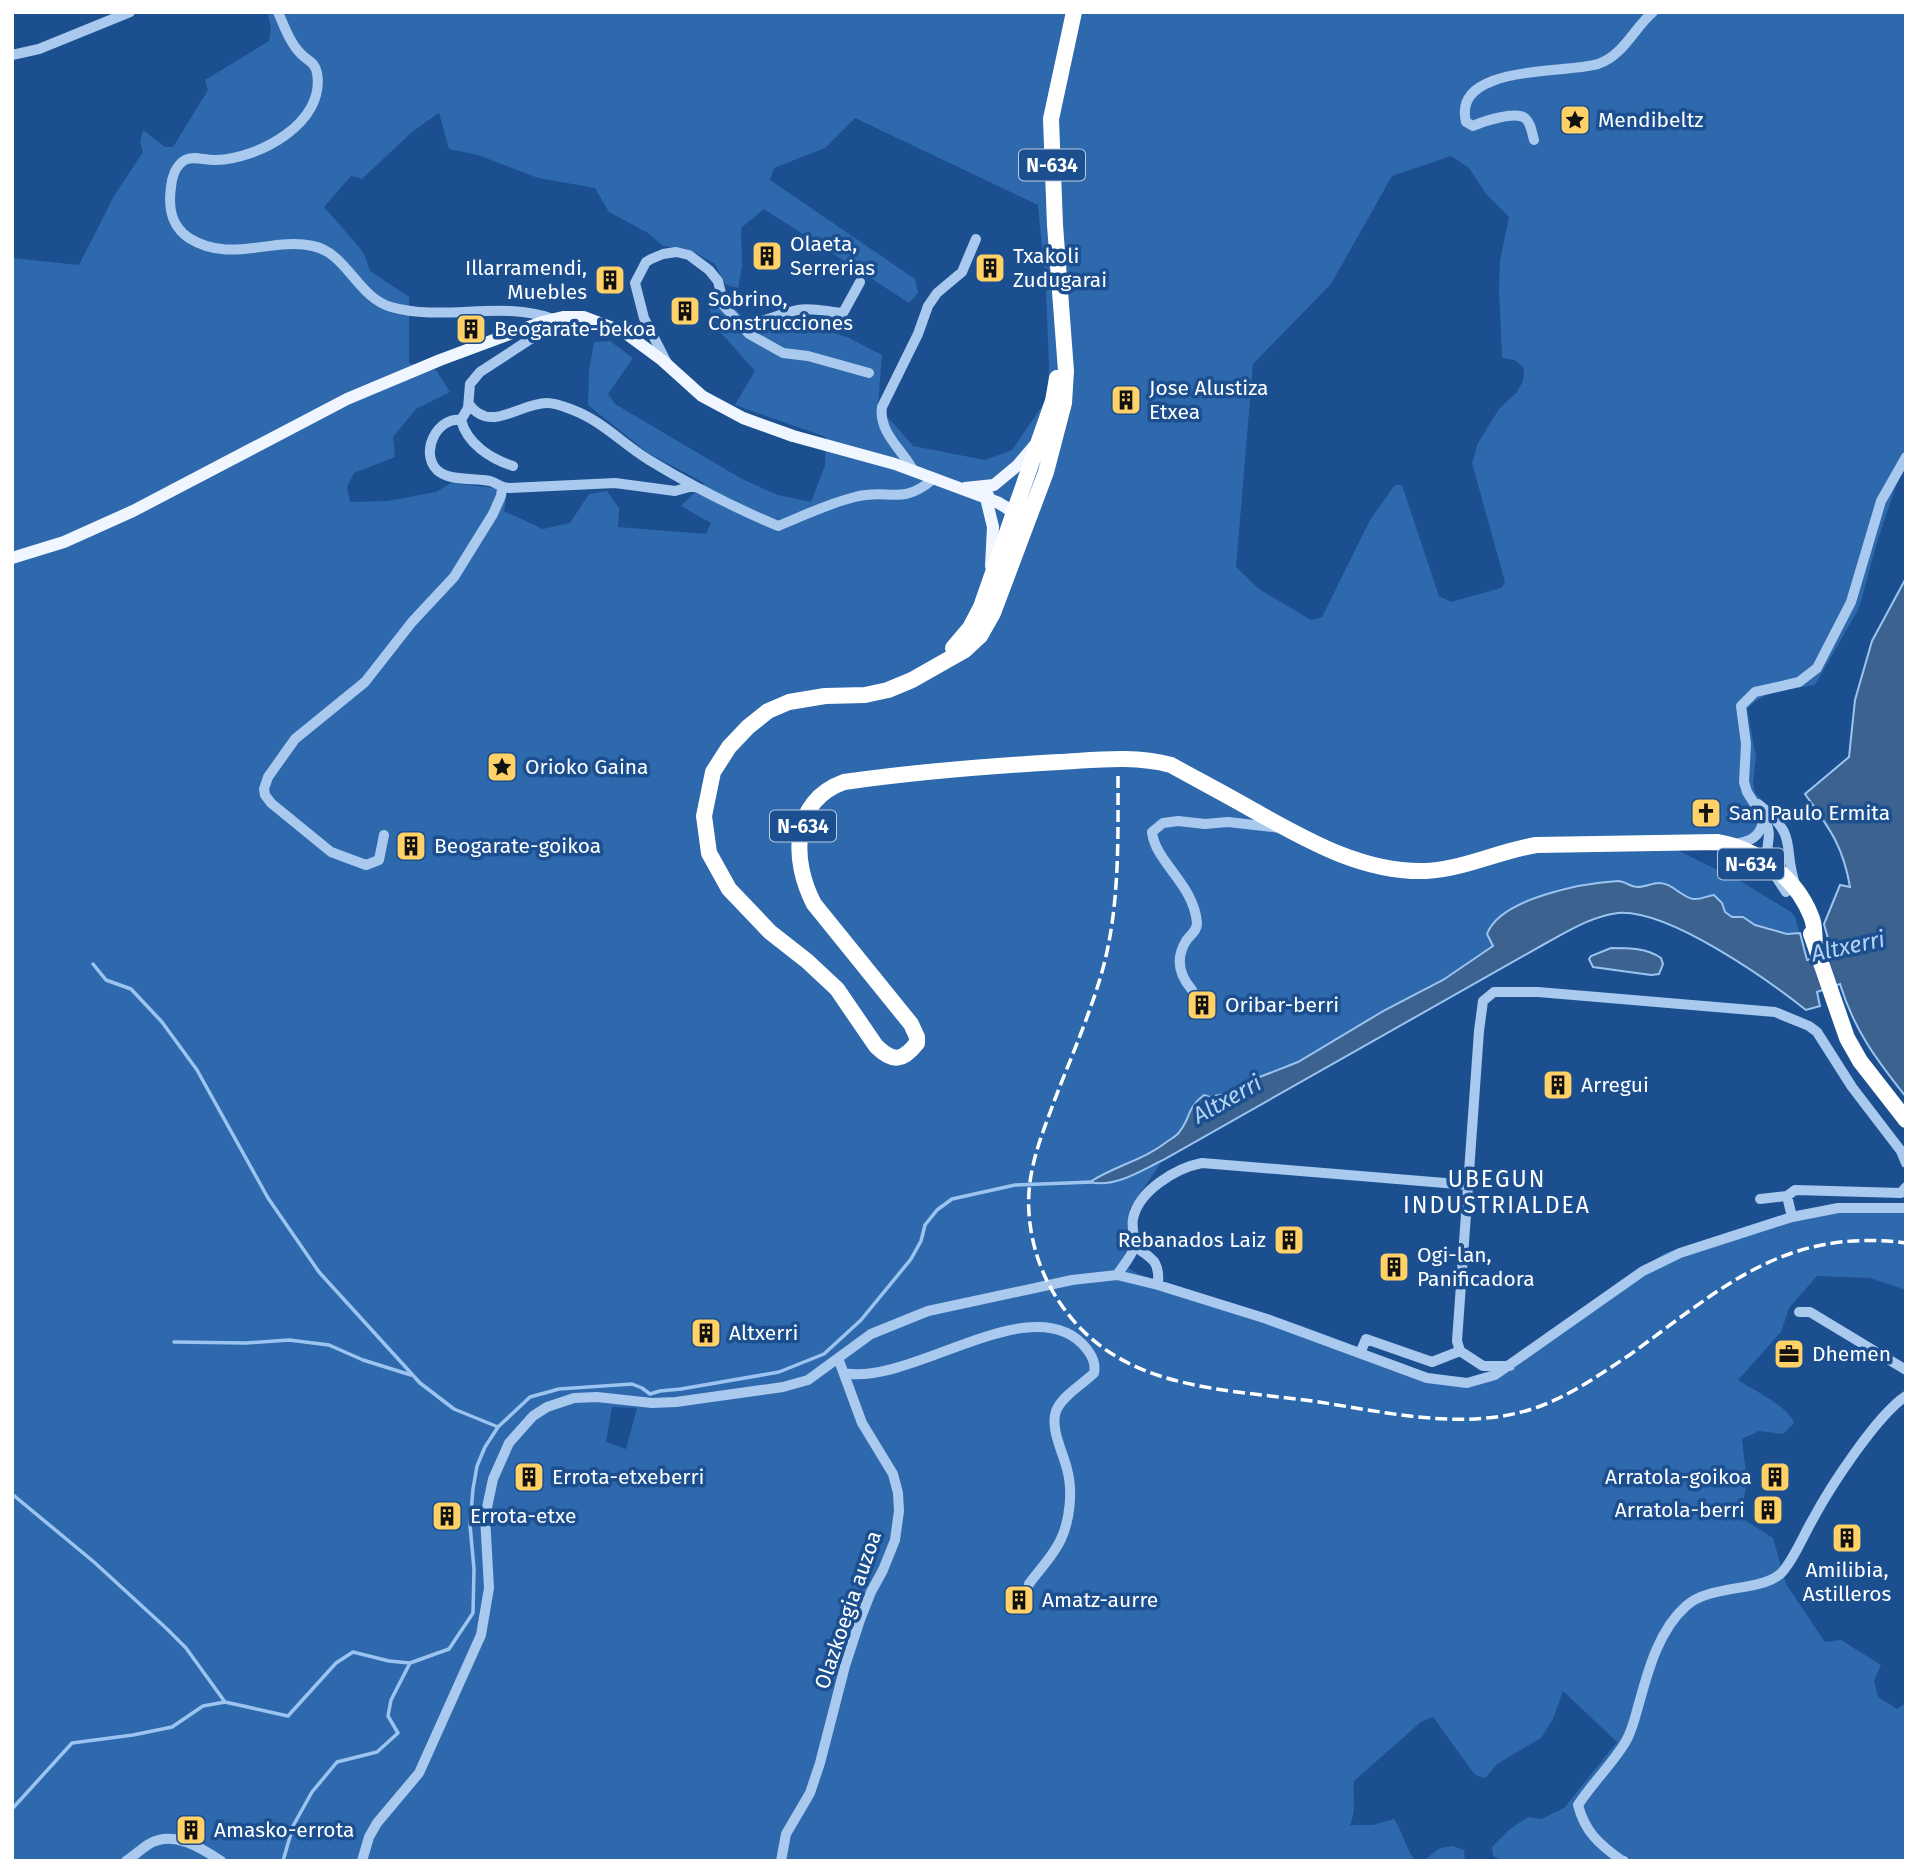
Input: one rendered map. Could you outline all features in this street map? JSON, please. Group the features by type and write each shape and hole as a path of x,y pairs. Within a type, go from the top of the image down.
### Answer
{"highway":[{"name":"N-634","path":"1074,12 1051,119 1061,319 1046,472 998,577 993,613 980,636 965,650 888,690 865,695 825,696 789,702 768,711 748,727 729,747 713,772 704,816 709,853 729,889 770,932 837,989 876,1046 896,1059 903,1057 917,1043 911,1024 814,904 800,871 802,829 810,807 827,788 844,782 1026,764 1147,760 1171,765 1287,829 1344,856 1374,866 1426,871 1449,868 1536,845 1698,841 1732,844 1763,859 1783,875 1793,894 1812,917 1815,943 1847,1038 1860,1061 1906,1120"},
{"path":"998,577 1018,530 1013,514 1028,502 1048,439"},
{"name":"N-634","path":"1651,844 1716,850 1754,866 1793,894"}],"main road":[{"path":"12,558 64,542 133,510 347,399 440,360 553,319 583,317 624,332 702,396 743,418 914,472 987,503 1004,515 1013,514"},
{"path":"998,577 993,527 987,503 994,485 1048,439"},
{"path":"956,489 994,485"}],"street":[{"path":"12,55 39,48 130,12"},
{"path":"278,12 288,35 301,54 316,67 318,76 315,97 306,116 285,136 262,149 243,156 216,160 191,158 179,166 172,178 170,207 171,218 183,234 201,245 223,251 299,244 324,250 334,256 370,297 390,307 441,314 534,312 553,319"},
{"path":"1534,139 1530,125 1524,117 1485,120 1473,126 1466,122 1466,103 1487,81 1597,64 1613,57 1653,12"},
{"path":"914,472 887,433 881,415 882,407 918,334 928,306 937,293 962,272 976,239"},
{"path":"667,365 639,303 635,283 646,262 663,254 676,252 699,261 718,281 724,306 749,334 783,354 808,356 869,373"},
{"path":"738,322 747,324 763,321 800,309 843,313 860,282"},
{"path":"513,466 487,454 463,427 461,420 469,404 470,384 480,372 529,340 583,317"},
{"path":"469,404 474,411 486,418 496,418 545,403 576,411 602,425 646,458 694,486 743,512 778,526 856,496 912,494 932,480"},
{"path":"461,420 453,419 439,428 430,446 432,463 438,471 446,475 491,481 502,488 615,483 675,491 694,486"},
{"path":"1793,894 1788,837 1747,792 1744,782 1746,744 1741,706 1755,692 1799,682 1816,668 1851,602 1881,501 1906,457"},
{"path":"384,835 379,860 366,865 331,852 271,803 265,795 266,782 295,739 365,682 412,622 454,577 493,514 502,488"},
{"path":"1732,844 1743,843 1757,836 1770,818"},
{"path":"1716,850 1733,851 1765,865 1778,863 1785,850 1784,838 1770,818"},
{"path":"1770,818 1767,852 1770,865"},
{"path":"1192,990 1181,974 1180,962 1185,942 1197,929 1197,920 1187,891 1157,848 1152,832 1163,823 1178,821 1205,824 1228,822 1287,829"},
{"path":"1510,1366 1483,1366 1460,1351 1457,1341 1483,1001 1498,990 1775,1012 1817,1032 1852,1087 1901,1151 1906,1163"},
{"path":"1117,1275 1134,1246 1133,1220 1137,1208 1149,1191 1194,1164 1469,1185"},
{"path":"1760,1199 1787,1196 1795,1190 1900,1193 1906,1187"},
{"path":"1787,1196 1792,1217"},
{"path":"362,1861 369,1837 377,1823 419,1773 481,1635 488,1602 485,1535 488,1498 499,1460 520,1428 547,1407 574,1398 597,1397 652,1403 776,1389 808,1380 871,1334 928,1311 1072,1280 1117,1275 1158,1284 1361,1352 1427,1378 1467,1383 1482,1380 1510,1366 1657,1263 1680,1253 1792,1217 1838,1208 1906,1208"},
{"path":"1134,1246 1155,1261 1159,1272 1158,1284"},
{"path":"1799,1312 1810,1312 1906,1370"},
{"path":"844,1373 872,1373 1018,1328 1052,1329 1065,1332 1079,1340 1093,1359 1094,1373 1059,1404 1055,1414 1058,1444 1068,1471 1068,1517 1061,1540 1029,1584"},
{"path":"1361,1352 1366,1339 1432,1362 1460,1351"},
{"name":"Olazkoegia auzoa","path":"782,1861 786,1833 810,1793 817,1773 845,1666 871,1592 884,1570 895,1539 899,1511 893,1474 862,1423 838,1358"},
{"path":"1622,1861 1601,1845 1583,1823 1578,1805 1627,1740 1648,1670 1664,1634 1685,1607 1701,1594 1760,1583 1781,1574 1850,1461 1890,1410 1906,1396"},
{"path":"126,1861 148,1844 161,1839 188,1842 220,1861"}],"shaded area":[{"path":"267,12 1906,12 1906,466 1901,471 1878,539 1859,608 1815,685 1770,694 1747,709 1756,757 1753,783 1755,793 1761,799 1758,830 1743,839 1708,838 1679,851 1740,881 1791,912 1795,917 1807,960 1832,953 1824,924 1840,885 1850,887 1847,869 1835,836 1885,931 1809,966 1561,888 1541,897 1493,946 1443,980 1385,1010 1298,1062 1252,1080 1238,1091 1193,1103 1183,1127 1168,1142 1091,1182 1118,1181 1163,1160 1130,1208 1127,1247 1123,1259 1127,1267 1138,1274 1300,1325 1424,1372 1466,1379 1489,1371 1515,1355 1665,1253 1800,1210 1850,1203 1906,1211 1906,1290 1870,1278 1817,1276 1789,1308 1781,1332 1738,1380 1778,1405 1794,1423 1783,1434 1759,1431 1742,1439 1747,1482 1740,1517 1773,1538 1786,1584 1825,1642 1841,1640 1881,1665 1874,1681 1878,1697 1897,1709 1906,1703 1906,1861 1503,1861 1493,1856 1492,1847 1510,1829 1528,1817 1541,1819 1564,1808 1617,1742 1563,1691 1553,1719 1541,1738 1497,1764 1485,1778 1475,1775 1433,1717 1421,1722 1354,1781 1354,1808 1350,1825 1373,1825 1394,1819 1415,1861 12,1861 12,258 79,265 114,196 143,152 140,142 143,130 165,147 173,147 208,90 205,80 269,41 271,28","holes":["439,113 449,149 478,155 538,178 595,188 609,212 648,233 663,246 691,250 715,264 725,284 738,289 742,266 741,228 764,209 909,303 918,293 915,279 770,180 774,168 825,148 855,118 1038,205 1046,290 1049,366 1047,399 1012,450 985,460 913,446 878,406 882,355 849,338 817,327 755,331 727,299 708,306 721,333 755,371 735,405 826,437 825,465 811,502 778,495 742,479 615,404 608,394 633,358 610,341 594,342 589,370 588,405 648,453 704,483 681,506 711,523 706,534 618,527 619,508 607,491 589,494 570,523 543,529 504,511 506,500 495,488 451,483 436,492 388,501 350,502 347,487 354,473 395,457 393,437 416,409 450,392 436,370 409,363 409,297 370,271 359,247 324,207 351,176 362,179 413,131","1451,156 1469,168 1486,194 1509,217 1500,261 1502,358 1515,360 1524,368 1523,381 1516,393 1499,409 1478,443 1472,463 1505,582 1501,588 1451,602 1439,596 1402,485 1395,485 1370,520 1322,617 1311,620 1259,589 1236,567 1253,364 1331,284 1392,176","612,1407 637,1408 626,1449 606,1442"]},
{"path":"1453,1846 1464,1850 1465,1861 1423,1861 1440,1848"}],"water":[{"path":"1906,578 1906,1097 1867,1044 1852,1016 1840,984 1817,992 1820,1006 1806,1010 1743,965 1689,934 1663,922 1639,915 1618,913 1591,920 1565,933 1163,1160 1118,1181 1090,1182 1159,1148 1174,1137 1192,1108 1204,1095 1210,1097 1238,1091 1252,1080 1298,1062 1385,1010 1443,980 1493,946 1487,934 1495,921 1525,902 1545,895 1603,882 1621,881 1638,887 1664,884 1693,899 1714,895 1722,903 1725,912 1732,917 1743,917 1755,925 1787,934 1800,933 1807,960 1832,953 1824,924 1840,885 1850,887 1839,848 1805,794 1849,757 1855,700 1872,641"},
{"path":"1611,948 1638,949 1656,955 1661,958 1663,964 1659,974 1593,967 1589,959 1591,956"}],"waterway":[{"path":"93,964 106,980 131,989 162,1022 197,1070 268,1198 319,1272 420,1383 454,1409 498,1427"},
{"name":"Altxerri","path":"12,1809 72,1743 172,1727 203,1706 225,1702 288,1716 336,1663 353,1652 410,1663 449,1649 473,1613 474,1569 470,1525 477,1466 498,1427 530,1397 559,1389 632,1384 650,1394 779,1372 824,1354 861,1320 911,1259 921,1241 925,1225 937,1210 952,1199 1015,1185 1092,1182"},
{"path":"174,1342 246,1343 289,1340 329,1345 363,1360 411,1375"},
{"path":"12,1494 94,1562 167,1629 186,1648 225,1702"},
{"path":"283,1861 293,1826 312,1792 337,1762 377,1752 398,1733 388,1716 391,1700 410,1663"}],"railway":[{"path":"1118,776 1116,880 1106,957 1089,1011 1040,1141 1032,1169 1029,1198 1032,1237 1048,1282 1060,1303 1084,1332 1112,1354 1143,1370 1176,1381 1211,1388 1401,1415 1484,1418 1538,1407 1573,1391 1628,1356 1724,1287 1788,1254 1824,1245 1863,1241 1906,1243"}],"place":[{"name":"Mendibeltz","path":"1575,120"},
{"name":"Olaeta, Serrerias","path":"767,256"},
{"name":"Txakoli Zudugarai","path":"990,268"},
{"name":"Illarramendi, Muebles","path":"610,280"},
{"name":"Sobrino, Construcciones","path":"685,311"},
{"name":"Beogarate-bekoa","path":"471,329"},
{"name":"Jose Alustiza Etxea","path":"1126,400"},
{"name":"Orioko Gaina","path":"502,767"},
{"name":"San Paulo Ermita","path":"1706,813"},
{"name":"Beogarate-goikoa","path":"411,846"},
{"name":"Oribar-berri","path":"1202,1005"},
{"name":"Arregui","path":"1558,1085"},
{"name":"Rebanados Laiz","path":"1289,1240"},
{"name":"Ogi-lan, Panificadora","path":"1394,1267"},
{"name":"Altxerri","path":"706,1333"},
{"name":"Dhemen","path":"1789,1354"},
{"name":"Errota-etxeberri","path":"529,1477"},
{"name":"Arratola-goikoa","path":"1775,1477"},
{"name":"Arratola-berri","path":"1768,1510"},
{"name":"Errota-etxe","path":"447,1516"},
{"name":"Amilibia, Astilleros","path":"1847,1538"},
{"name":"Amatz-aurre","path":"1019,1600"},
{"name":"Amasko-errota","path":"191,1830"}],"district":[{"name":"UBEGUN INDUSTRIALDEA","path":"1497,1192"}]}
